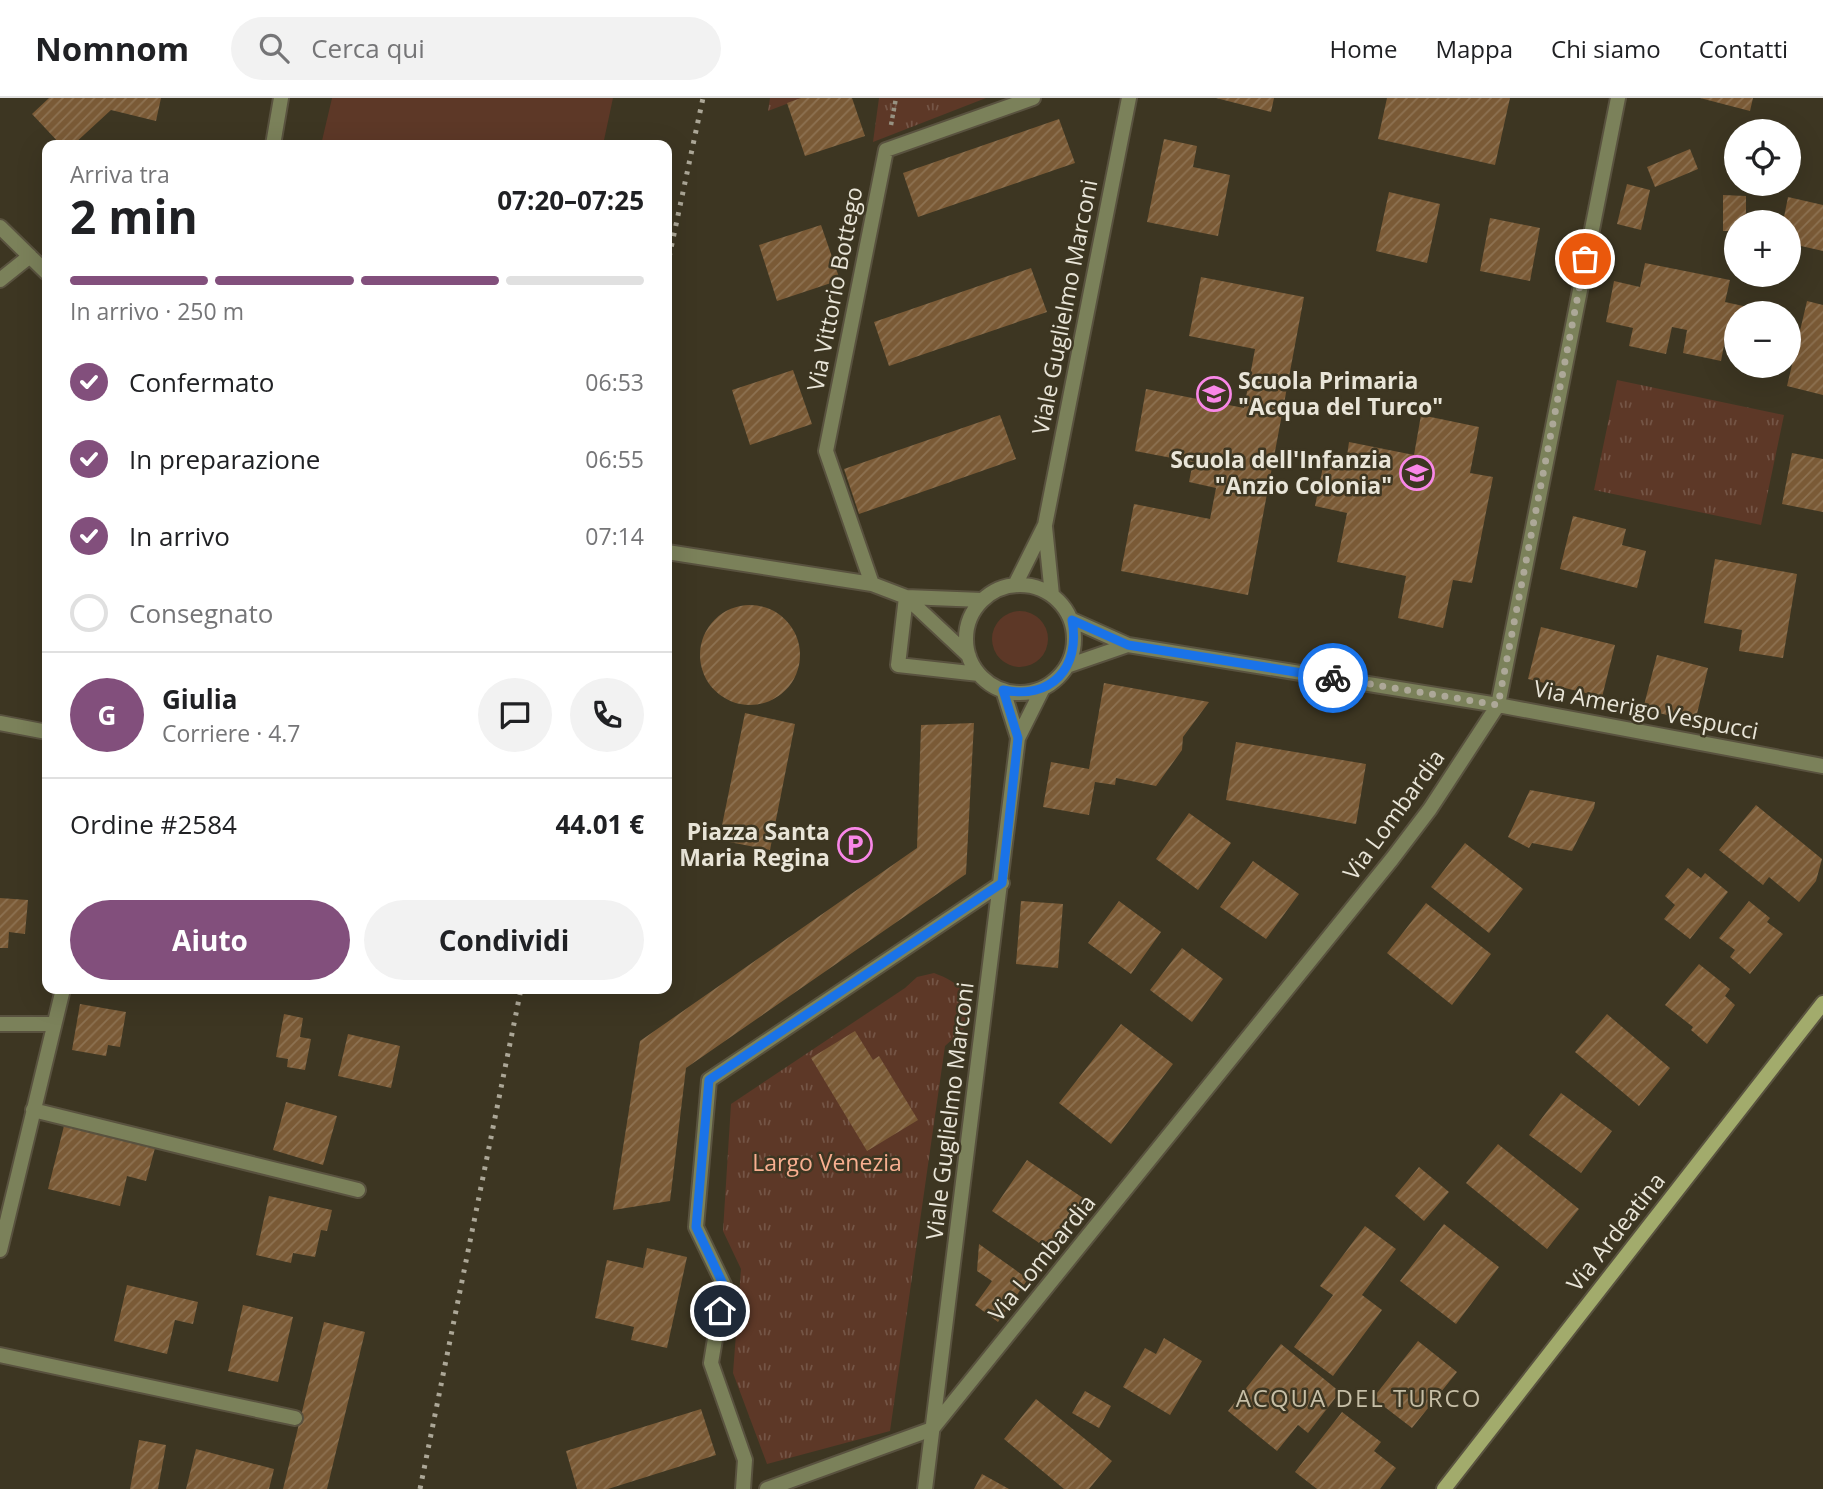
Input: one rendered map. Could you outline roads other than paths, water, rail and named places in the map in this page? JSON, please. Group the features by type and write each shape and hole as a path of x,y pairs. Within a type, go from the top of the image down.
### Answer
{"main road":[{"name":"Via Ardeatina","path":"1444,1489 1823,1003"}],"street":[{"path":"273,140 281,98"},
{"name":"Via Vittorio Bottego","path":"872,584 826,451 886,150 1032,98"},
{"name":"Viale Guglielmo Marconi","path":"1015,585 1045,525 1129,98"},
{"name":"Via Lombardia","path":"932,1429 1392,859 1430,809 1498,705 1618,98"},
{"path":"0,227 42,268"},
{"path":"0,280 30,256"},
{"name":"Viale Guglielmo Marconi","path":"1045,525 1052,594"},
{"path":"672,553 872,584 906,597 982,600"},
{"path":"1015,585 1040,588 1052,594 1072,620 1075,636 1073,652 1067,666 1057,679 1043,688 1016,693 989,683 979,674 969,656 967,627 972,613 982,600 997,590 1015,585"},
{"path":"906,597 969,656"},
{"path":"906,597 898,665 979,674"},
{"name":"Via Amerigo Vespucci","path":"1072,620 1128,645 1498,705 1823,766"},
{"name":"Via Amerigo Vespucci","path":"1067,666 1128,645"},
{"name":"Viale Guglielmo Marconi","path":"925,1489 1018,738 1043,688"},
{"name":"Viale Guglielmo Marconi","path":"1003,690 1018,738"},
{"path":"0,723 42,731"},
{"path":"743,1489 746,1460 711,1363 724,1286 696,1227 709,1080 1002,883"},
{"path":"0,1250 62,994"},
{"path":"0,1024 54,1024"},
{"path":"33,1110 358,1190"},
{"path":"0,1355 295,1418"},
{"path":"767,1489 932,1429"}],"railway":[{"path":"672,244 703,98"},
{"path":"420,1489 520,994"}],"place":[{"name":"Scuola Primaria \"Acqua del Turco\"","path":"1214,394"},
{"name":"Scuola dell'Infanzia \"Anzio Colonia\"","path":"1417,473"},
{"name":"Piazza Santa Maria Regina","path":"855,845"}],"district":[{"name":"ACQUA DEL TURCO","path":"1359,1399"}],"park label":[{"name":"Largo Venezia","path":"827,1163"}]}
